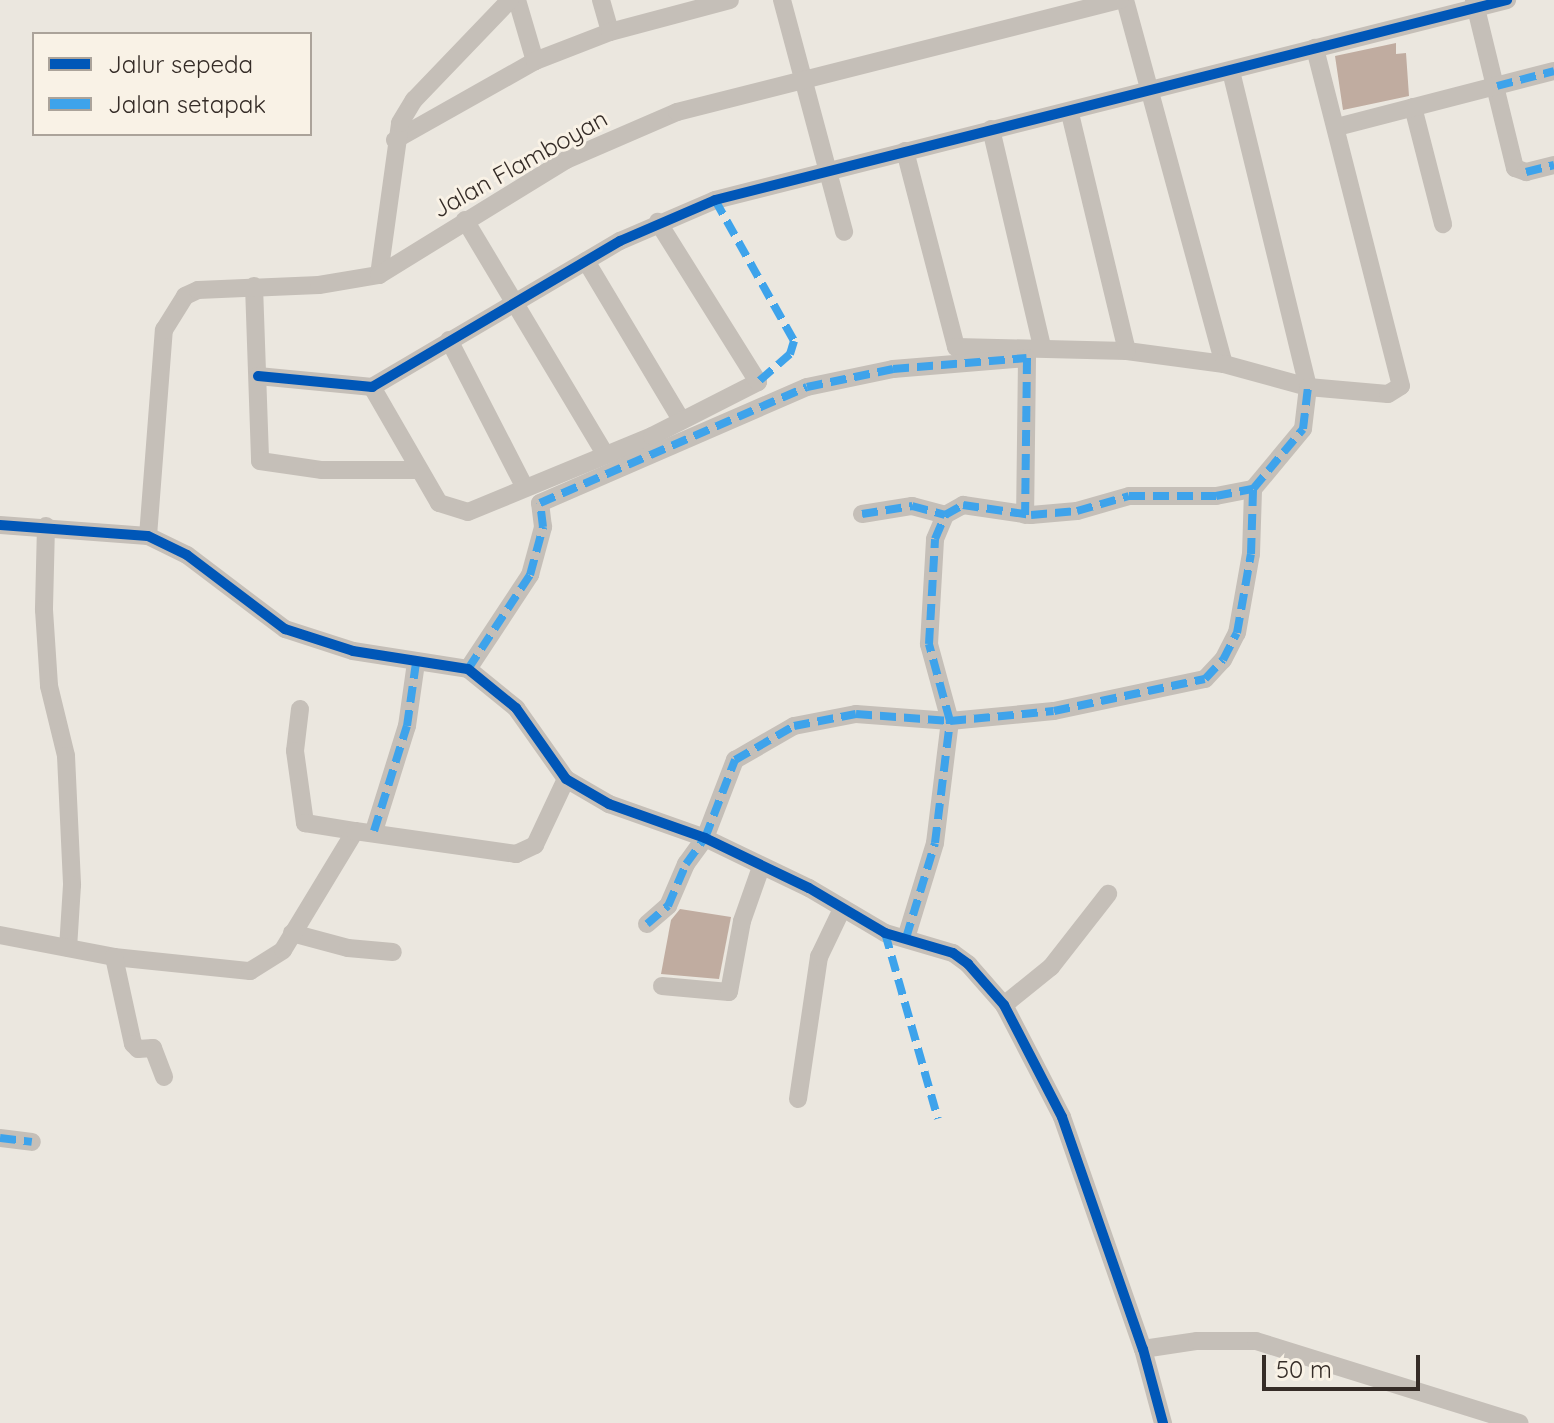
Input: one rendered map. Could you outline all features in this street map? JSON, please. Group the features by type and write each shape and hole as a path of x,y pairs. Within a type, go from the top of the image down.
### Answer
{"street":[{"path":"379,275 395,140 414,100 510,0"},
{"path":"517,0 535,61"},
{"path":"601,0 610,32"},
{"path":"395,140 535,61 690,5 730,0"},
{"path":"782,0 825,172 844,232"},
{"path":"1122,0 1224,364"},
{"name":"Jalan Flamboyan","path":"148,536 168,316 198,290 319,285 379,275 465,220 620,134 749,90 1122,0"},
{"path":"258,376 372,387 449,340 518,304 586,261 658,222 715,200 991,129 1070,113 1475,4 1507,0"},
{"path":"1475,4 1515,168 1526,172 1554,165"},
{"path":"905,151 956,347 1127,351 1224,364 1308,387 1388,394 1398,390 1402,381 1315,48"},
{"path":"647,924 668,906 686,864 705,838 735,760 794,726 856,714 950,721 1054,711 1205,679 1223,660 1237,633 1251,554 1253,489 1303,429 1308,387 1231,70"},
{"path":"1337,127 1554,71"},
{"path":"1413,107 1443,224"},
{"path":"1070,113 1127,351"},
{"path":"991,129 1042,347"},
{"path":"465,220 605,454"},
{"path":"372,387 439,503 456,511 477,510 681,420 758,382 658,222"},
{"path":"586,261 681,420"},
{"path":"254,286 258,376 256,450 263,465 418,470"},
{"path":"449,340 525,488"},
{"path":"468,669 530,575 543,527 540,503 807,387 893,369 1027,358 1025,515"},
{"path":"862,514 912,506 945,515 975,505 1025,515 1077,511 1129,496 1216,496 1253,489"},
{"path":"906,938 935,843 950,721 929,644 935,539 945,515"},
{"path":"0,525 46,526 148,536 187,555 285,629 353,651 468,669 516,708 566,779 609,804 705,838 842,909 906,938 953,953 982,977 1004,1005 1062,1117 1143,1349 1163,1423"},
{"path":"46,526 43,586 49,686 66,756 72,885 68,948"},
{"path":"0,935 114,957 250,971 272,961 364,831 407,726 416,663"},
{"path":"300,709 295,751 305,823 516,854 535,845 566,779"},
{"path":"662,986 729,992 742,921 761,867"},
{"path":"1004,1005 1051,967 1108,894"},
{"path":"798,1099 819,957 842,909"},
{"path":"292,933 348,948 393,952"},
{"path":"114,957 133,1044 157,1052 164,1077"},
{"path":"0,1138 32,1142"},
{"path":"1143,1349 1197,1341 1256,1341 1520,1423"}],"building":[{"path":"1396,43 1396,54 1406,53 1409,96 1343,110 1335,56"},
{"path":"680,909 731,917 719,979 661,974 671,920"}],"marked path":[{"path":"1497,86 1554,71"},
{"path":"1526,172 1554,165"},
{"path":"715,200 794,341 790,354 758,382"},
{"path":"468,669 530,575 543,527 540,503 807,387 893,369 1027,358 1025,515"},
{"path":"906,938 935,843 950,721 929,644 935,539 945,515 963,505 1031,515 1077,511 1129,496 1216,496 1253,489 1303,429 1308,387"},
{"path":"647,924 668,906 686,864 705,838 735,760 794,726 856,714 950,721 1054,711 1205,679 1223,660 1237,633 1251,554 1253,489"},
{"path":"862,514 912,506 945,515"},
{"path":"374,831 407,726 416,663"},
{"path":"885,933 938,1119"},
{"path":"0,1138 32,1142"}],"cycle path":[{"path":"258,376 372,387 620,241 715,200 1507,0"},
{"path":"0,525 148,536 187,555 285,629 353,651 468,669 516,708 566,779 609,804 705,838 809,888 885,933 953,953 968,964 1004,1005 1062,1117 1143,1349 1163,1423"}]}
